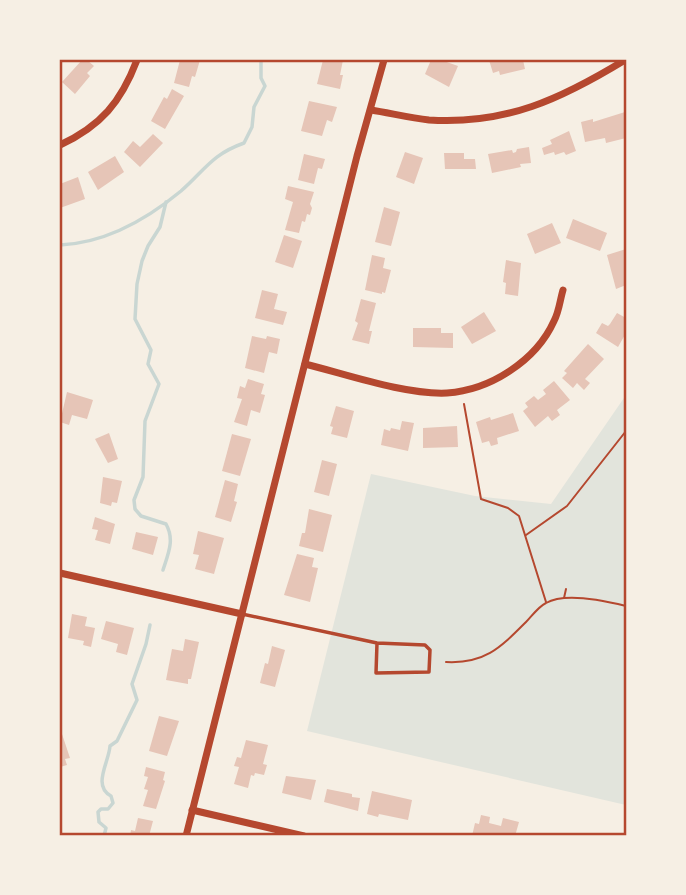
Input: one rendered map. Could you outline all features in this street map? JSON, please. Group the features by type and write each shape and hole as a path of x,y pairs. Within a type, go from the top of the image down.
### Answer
{"street":[{"path":"60,145 81,135 109,111 121,96 137,60"},
{"path":"186,835 384,60"},
{"path":"371,110 427,120 464,120 497,116 540,105 583,86 625,60"},
{"path":"305,364 420,390 447,393 477,387 508,373 537,348 554,321 563,290"},
{"path":"60,573 242,614"},
{"path":"192,810 304,835"}],"lane":[{"path":"242,614 377,643 425,645 429,650 429,671 376,673 377,643"}],"path":[{"path":"464,404 481,499 508,508 519,516 547,602"},
{"path":"525,535 566,506 626,431"},
{"path":"564,599 566,589"},
{"path":"446,662 476,662 507,640 547,602 597,599 626,606"}],"shaded area":[{"path":"626,395 626,805 307,731 371,474 475,496 551,504"}],"building":[{"path":"82,60 87,60 94,66 87,73 90,76 75,94 62,82"},
{"path":"180,60 200,60 189,87 174,83"},
{"path":"323,60 343,60 340,89 317,84"},
{"path":"431,60 441,60 458,66 449,87 425,74"},
{"path":"489,60 523,60 525,69 500,75 499,71 493,73"},
{"path":"172,89 184,96 165,129 151,121 164,97 167,99"},
{"path":"309,101 337,107 332,122 327,120 322,136 301,131"},
{"path":"625,112 626,138 606,143 605,138 585,142 581,122 593,119 593,122"},
{"path":"569,131 576,151 566,155 564,152 555,155 554,152 544,155 542,148 552,144 550,140"},
{"path":"153,134 163,143 140,167 124,152 133,141 140,147"},
{"path":"529,147 531,163 492,173 488,154 512,150 513,153 517,149"},
{"path":"405,152 423,158 414,184 396,177"},
{"path":"444,153 464,153 464,159 475,159 476,169 445,169"},
{"path":"304,154 325,159 322,169 318,168 314,184 298,180"},
{"path":"115,156 124,172 98,190 88,172"},
{"path":"78,177 85,199 60,208 60,184"},
{"path":"288,186 314,192 310,215 307,214 305,222 302,221 299,233 285,230 293,202 285,199"},
{"path":"384,207 400,212 391,246 375,242"},
{"path":"573,219 607,233 600,251 566,238"},
{"path":"552,223 561,243 535,254 527,234"},
{"path":"284,235 302,241 293,268 275,262"},
{"path":"626,249 626,285 616,289 607,255"},
{"path":"372,255 385,258 383,268 391,270 385,293 382,294 365,290"},
{"path":"506,260 521,263 518,296 505,294 506,283 503,282"},
{"path":"262,290 278,294 274,309 287,312 283,325 255,318"},
{"path":"361,299 376,303 369,331 372,331 369,344 352,340 358,323 355,321"},
{"path":"484,312 496,331 472,344 461,327"},
{"path":"617,313 626,318 626,333 618,347 596,333 602,323 608,326"},
{"path":"413,328 441,328 441,333 453,333 453,348 413,347"},
{"path":"252,336 280,339 277,354 269,352 264,373 245,368"},
{"path":"588,344 604,359 585,379 590,383 584,390 577,383 573,388 562,378 567,373 564,371"},
{"path":"248,379 264,384 261,394 265,395 260,413 251,410 247,426 234,422 242,399 237,398 240,386 245,388"},
{"path":"554,381 570,400 557,410 560,415 552,421 548,416 535,427 523,411 528,407 525,403 534,396 538,400 546,394 543,390"},
{"path":"67,392 93,400 87,419 72,415 69,425 60,422"},
{"path":"336,406 354,411 347,438 331,434 333,427 330,426"},
{"path":"513,413 519,431 497,438 498,444 491,446 489,441 482,443 476,422"},
{"path":"402,421 414,423 408,451 381,445 384,429 400,430"},
{"path":"457,426 458,447 423,448 423,428"},
{"path":"109,433 118,459 108,463 95,439"},
{"path":"232,434 251,439 240,476 222,471"},
{"path":"322,460 337,464 329,496 314,492"},
{"path":"103,477 122,481 117,503 112,502 111,506 100,503"},
{"path":"225,480 238,484 234,501 237,502 231,522 215,517"},
{"path":"309,509 332,515 323,552 299,546 302,533 305,533"},
{"path":"95,517 115,524 110,544 95,540 98,530 92,529"},
{"path":"198,531 224,538 214,574 195,569 199,555 193,554"},
{"path":"136,532 158,537 153,555 132,549"},
{"path":"297,554 314,558 312,567 318,568 310,602 284,595"},
{"path":"72,614 87,617 85,626 95,628 91,647 83,645 84,641 68,638"},
{"path":"106,621 134,628 127,655 116,652 118,644 101,639"},
{"path":"185,639 199,642 191,679 188,679 188,684 166,680 172,649 183,651"},
{"path":"272,646 285,650 275,687 260,683"},
{"path":"159,716 179,721 167,756 149,751"},
{"path":"60,728 70,758 65,759 67,765 60,767"},
{"path":"246,740 268,745 263,764 267,765 264,775 251,775 248,788 234,784 239,767 234,766 237,757 241,758"},
{"path":"146,767 165,772 165,781 156,809 143,806 148,790 144,789 148,777 144,776"},
{"path":"286,776 316,780 311,800 282,793"},
{"path":"327,789 360,798 358,811 324,802"},
{"path":"372,791 412,800 408,820 367,814"},
{"path":"481,815 490,817 489,823 501,826 503,818 519,822 515,836 472,836 475,823 479,824"},
{"path":"138,818 153,821 149,836 130,836 131,830 135,831"}],"waterway":[{"path":"60,245 109,235 139,220 181,191 224,152 244,143 252,127 254,107 265,86 261,78 261,60"},
{"path":"163,570 169,553 169,530 166,524 141,516 135,509 134,500 143,477 145,421 159,384 148,364 151,350 135,319 137,284 142,261 160,227 166,202"},
{"path":"104,836 106,828 99,822 98,812 108,809 113,803 111,796 105,792 103,773 110,746 117,741 137,700 132,684 150,625"}]}
